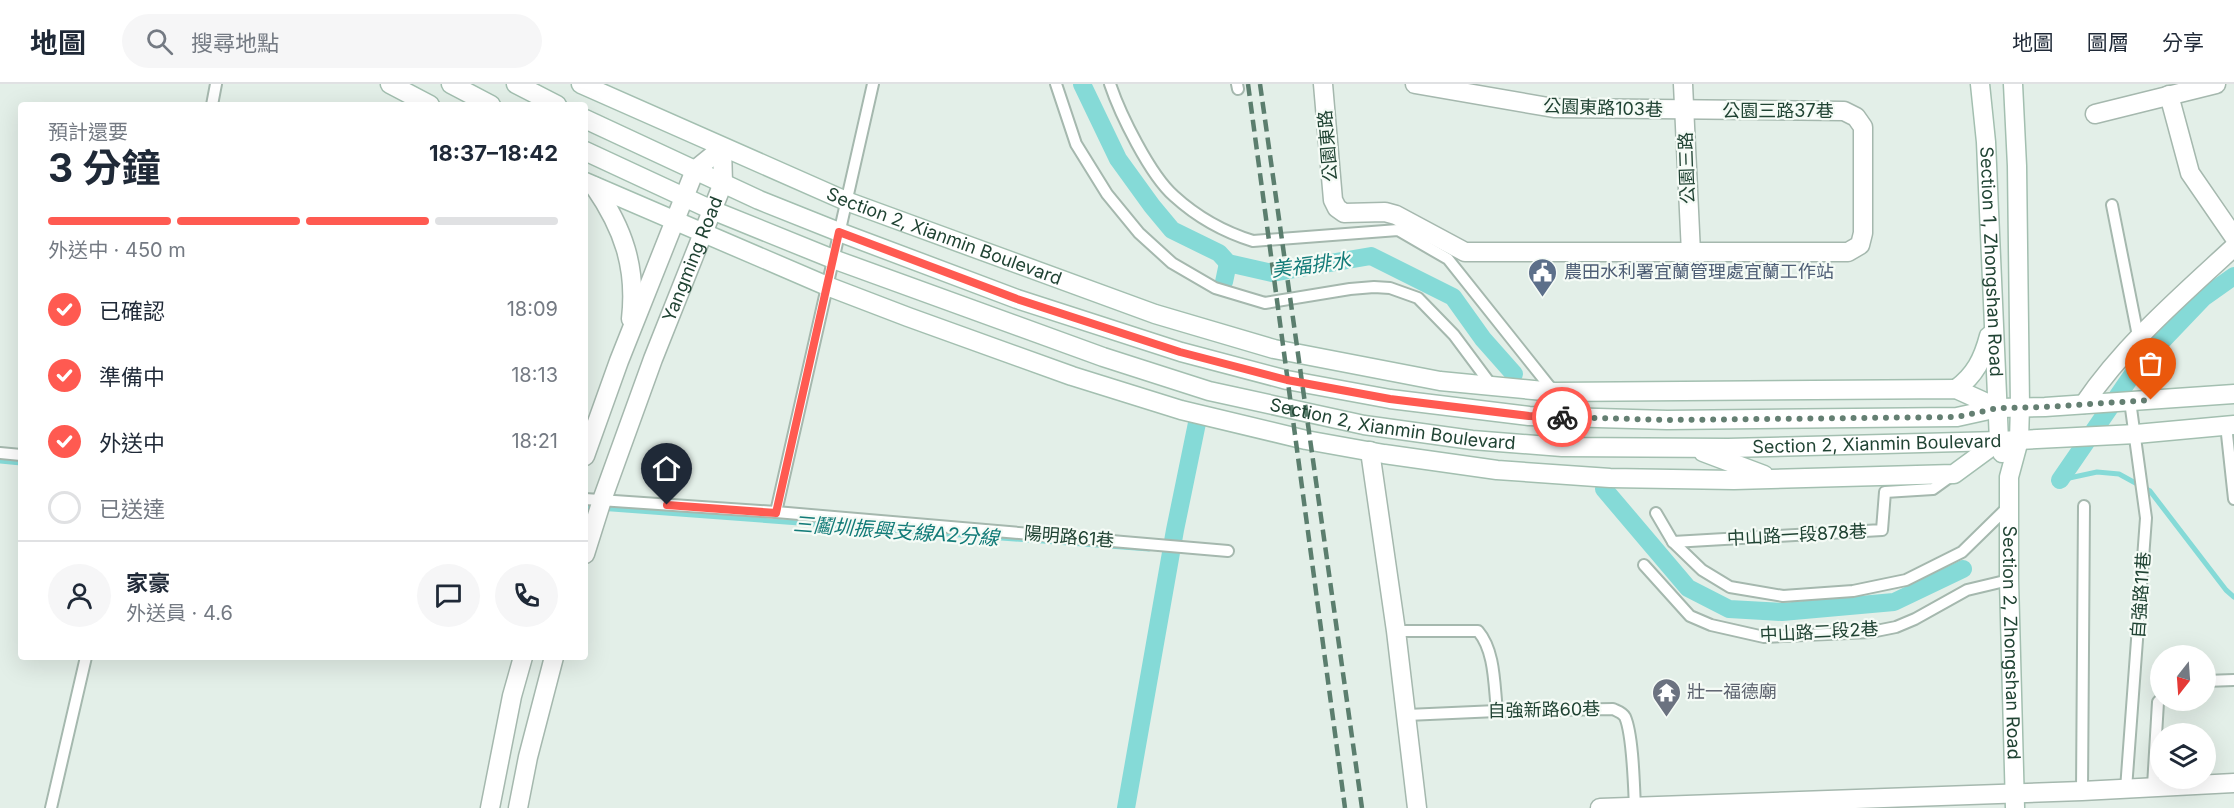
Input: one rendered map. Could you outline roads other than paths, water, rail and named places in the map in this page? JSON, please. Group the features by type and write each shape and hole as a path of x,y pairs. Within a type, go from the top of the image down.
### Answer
{"street":[{"path":"390,84 424,102"},
{"path":"451,84 485,102"},
{"path":"516,84 551,102"},
{"name":"Section 2, Xianmin Boulevard","path":"581,84 846,201 1111,299 1274,349 1440,381 1554,392 1956,389 1998,408"},
{"name":"公園東路","path":"1323,84 1333,200 1337,208 1344,213 1385,212 1396,215 1465,252 1690,253"},
{"name":"公園東路103巷","path":"1415,84 1554,108 1684,111"},
{"name":"公園三路","path":"1683,84 1690,253"},
{"name":"Section 1, Zhongshan Road","path":"1980,84 1986,142 1999,441"},
{"name":"Section 1, Zhongshan Road","path":"2013,84 2017,166 2020,406"},
{"path":"2095,114 2216,84"},
{"path":"2169,95 2190,173 2234,237"},
{"name":"公園三路37巷","path":"1684,111 1844,111 1856,117 1863,126 1863,233 1860,245 1848,252 1690,253"},
{"name":"Section 2, Xianmin Boulevard","path":"588,120 723,183 836,245 1103,357 1209,391 1289,410 1364,425 1472,440 1562,447 1693,448 1999,441"},
{"name":"Yangming Road","path":"588,448 695,170 722,148"},
{"name":"Yangming Road","path":"588,527 591,500 653,359 723,183 722,148"},
{"name":"Section 2, Xianmin Boulevard","path":"588,153 712,210 1017,299 1180,352 1287,380 1390,399 1529,416 1667,420 1957,417 1998,408 2020,406 2090,404 2234,394"},
{"path":"589,184 611,210 624,238 631,269 633,300 629,331 620,361"},
{"name":"Section 2, Xianmin Boulevard","path":"589,184 827,286 1072,376 1181,410 1306,440 1370,452 1497,470 1610,478 1773,478 1954,474 1999,441"},
{"path":"2090,404 2113,365 2138,336 2234,247"},
{"path":"1956,389 1966,382 1984,356 1993,316"},
{"path":"1559,417 1611,393"},
{"name":"Section 2, Zhongshan Road","path":"2014,800 2009,477 2019,440 2020,406"},
{"path":"1999,441 2136,434 2230,425"},
{"name":"Section 2, Zhongshan Road","path":"1999,441 2009,477"},
{"path":"1693,448 1773,478"},
{"path":"1370,452 1396,631 1417,808"},
{"path":"490,808 512,696 522,660"},
{"path":"518,808 528,756 553,660"},
{"path":"2216,784 2234,783"},
{"path":"1600,808 2014,800 2082,791 2150,786"}],"lane":[{"path":"213,102 216,84"},
{"path":"776,513 873,84"},
{"path":"1056,84 1076,144 1107,194 1139,233 1172,263 1215,288 1265,303 1374,287 1390,288 1418,298 1454,335 1492,386"},
{"path":"1110,84 1115,99 1144,156 1172,194 1203,219 1232,235 1253,241 1398,230 1448,260 1554,392"},
{"path":"2112,205 2138,336"},
{"name":"自強路11巷","path":"2126,789 2146,518 2130,401"},
{"path":"2230,425 2234,499"},
{"path":"0,453 18,455"},
{"name":"中山路一段878巷","path":"1673,542 1882,530 1885,492 1933,489 1954,474"},
{"name":"陽明路61巷","path":"591,500 776,513 1228,551"},
{"path":"1656,513 1673,542 1702,570 1730,587 1783,596 1853,591 1906,580 1962,552 2009,506"},
{"path":"2082,791 2084,506"},
{"name":"中山路二段2巷","path":"1644,565 1690,616 1711,625 1764,637 1871,632 1896,627 1915,619 1966,590 2009,579"},
{"path":"1396,631 1478,631 1486,640 1489,650 1497,711"},
{"path":"51,808 85,660"},
{"path":"2216,681 2234,680"},
{"name":"自強新路60巷","path":"1407,715 1613,709 1621,712 1624,716 1630,744 1635,807"}],"waterway":[{"name":"美福排水","path":"1082,84 1118,159 1172,230 1219,253 1228,263 1272,273 1371,256 1453,297 1483,339 1514,374"},
{"path":"1224,282 1228,263"},
{"path":"2060,480 2139,365 2203,298 2234,276"},
{"path":"1126,808 1175,530 1197,423"},
{"name":"三鬮圳振興支線A2分線","path":"0,461 18,463"},
{"path":"2060,480 2097,472 2119,474 2150,491 2226,590 2234,597"},
{"path":"1604,489 1688,588 1729,609 1782,612 1894,602 1963,569"},
{"name":"三鬮圳振興支線A2分線","path":"588,507 1149,549"}],"railway":[{"path":"1248,84 1345,808"},
{"path":"1260,84 1362,808"}],"place":[{"name":"農田水利署宜蘭管理處宜蘭工作站","path":"1543,298"},
{"name":"壯一福德廟","path":"1666,718"}]}
